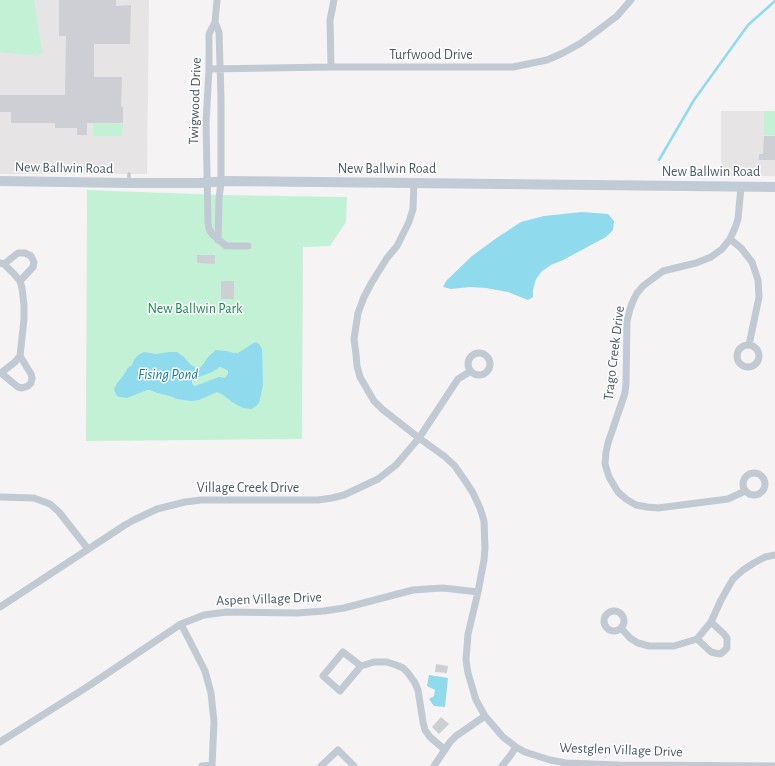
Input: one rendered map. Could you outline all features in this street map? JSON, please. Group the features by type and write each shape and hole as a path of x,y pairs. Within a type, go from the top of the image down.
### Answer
{"main road":[{"name":"New Ballwin Road","path":"0,181 15,177 129,179 199,184 206,182 227,181 775,187"}],"street":[{"name":"Twigwood Drive","path":"206,182 209,34 215,22 216,0"},
{"path":"331,67 330,20 334,0"},
{"name":"Turfwood Drive","path":"209,69 513,67 547,60 563,53 580,43 617,16 631,0"},
{"name":"Twigwood Drive","path":"215,22 219,32 221,182"},
{"path":"206,182 208,223 212,234 226,246 248,246"},
{"path":"218,240 221,182"},
{"name":"Westglen Village Drive","path":"414,183 413,209 409,222 397,246 378,272 364,297 358,313 354,339 360,377 370,395 382,409 454,465 473,493 480,508 484,521 484,560 468,634 466,660 468,673 476,700 485,716 503,737 516,747 525,752 550,760 566,763 619,766 775,766"},
{"name":"Trago Creek Drive","path":"741,187 738,219 730,239 722,249 711,257 696,264 664,271 643,286 637,293 630,309 627,321 625,393 608,443 605,464 609,477 618,492 636,505 658,508 728,499 745,491"},
{"path":"730,239 741,248 752,262 758,280 759,297 749,345"},
{"path":"20,281 33,267 34,262 31,256 25,253 18,253 2,263 20,281 23,296 24,319 20,356 1,373 18,387 22,388 31,383 32,374 20,356"},
{"name":"Village Creek Drive","path":"0,607 134,520 157,510 185,502 201,500 318,500 332,498 344,495 378,478 396,465 419,438 458,379 471,371"},
{"path":"0,497 34,498 50,504 60,512 88,549"},
{"path":"621,628 630,638 638,643 649,646 674,646 697,639 711,622 721,600 734,579 743,570 765,557 775,555"},
{"name":"Aspen Village Drive","path":"0,742 87,687 181,624 204,615 227,612 311,612 344,608 413,590 443,588 478,592"},
{"path":"697,639 711,652 720,654 723,652 726,648 726,638 724,634 711,622"},
{"path":"181,624 205,671 211,693 214,722 212,766 202,766"},
{"path":"361,666 344,652 323,676 340,691 361,666 374,662 387,662 396,665 408,673 415,683 418,690 425,730 444,750"},
{"path":"434,766 444,750 456,736 485,716"},
{"path":"502,766 516,747"},
{"path":"322,766 338,750 354,766"}],"shaded area":[{"path":"0,0 149,0 147,174 0,174"},
{"path":"721,111 775,111 775,176 721,176"}],"green space":[{"path":"0,0 34,0 42,52 38,56 0,52"},
{"path":"764,111 775,111 775,135 764,135"},
{"path":"93,123 123,124 122,136 93,136"},
{"name":"New Ballwin Park","path":"87,190 220,195 347,197 346,222 330,246 303,247 302,439 86,441"}],"water":[{"path":"582,212 608,214 614,221 613,230 606,237 542,271 536,279 533,297 528,300 508,292 486,288 469,287 451,289 443,287 446,281 472,256 521,222 544,216"},
{"name":"Fising Pond","path":"255,342 259,344 262,349 263,385 259,403 251,409 243,408 217,392 199,400 191,401 177,399 150,390 127,398 119,397 116,395 114,389 138,355 144,352 156,354 177,352 191,365 197,368 201,367 209,356 216,350 238,353","holes":["220,367 228,371 225,378 219,377 195,386 192,384 194,379"]},
{"path":"429,675 448,678 445,707 434,706 429,699 434,696 435,690 427,686"}],"building":[{"path":"59,0 116,0 116,6 131,5 130,44 94,44 94,77 122,77 121,107 123,107 123,123 87,123 87,135 77,135 77,128 55,128 55,123 11,123 11,112 0,112 0,95 65,95 66,36 59,36"},
{"path":"764,136 775,136 775,160 759,160 759,154 763,154"},
{"path":"197,255 215,255 215,264 197,263"},
{"path":"221,281 234,281 234,299 221,299"},
{"path":"436,664 448,666 447,673 435,672"},
{"path":"441,717 449,724 439,734 432,727"}],"waterway":[{"path":"659,160 694,100 748,25 775,1"}]}
